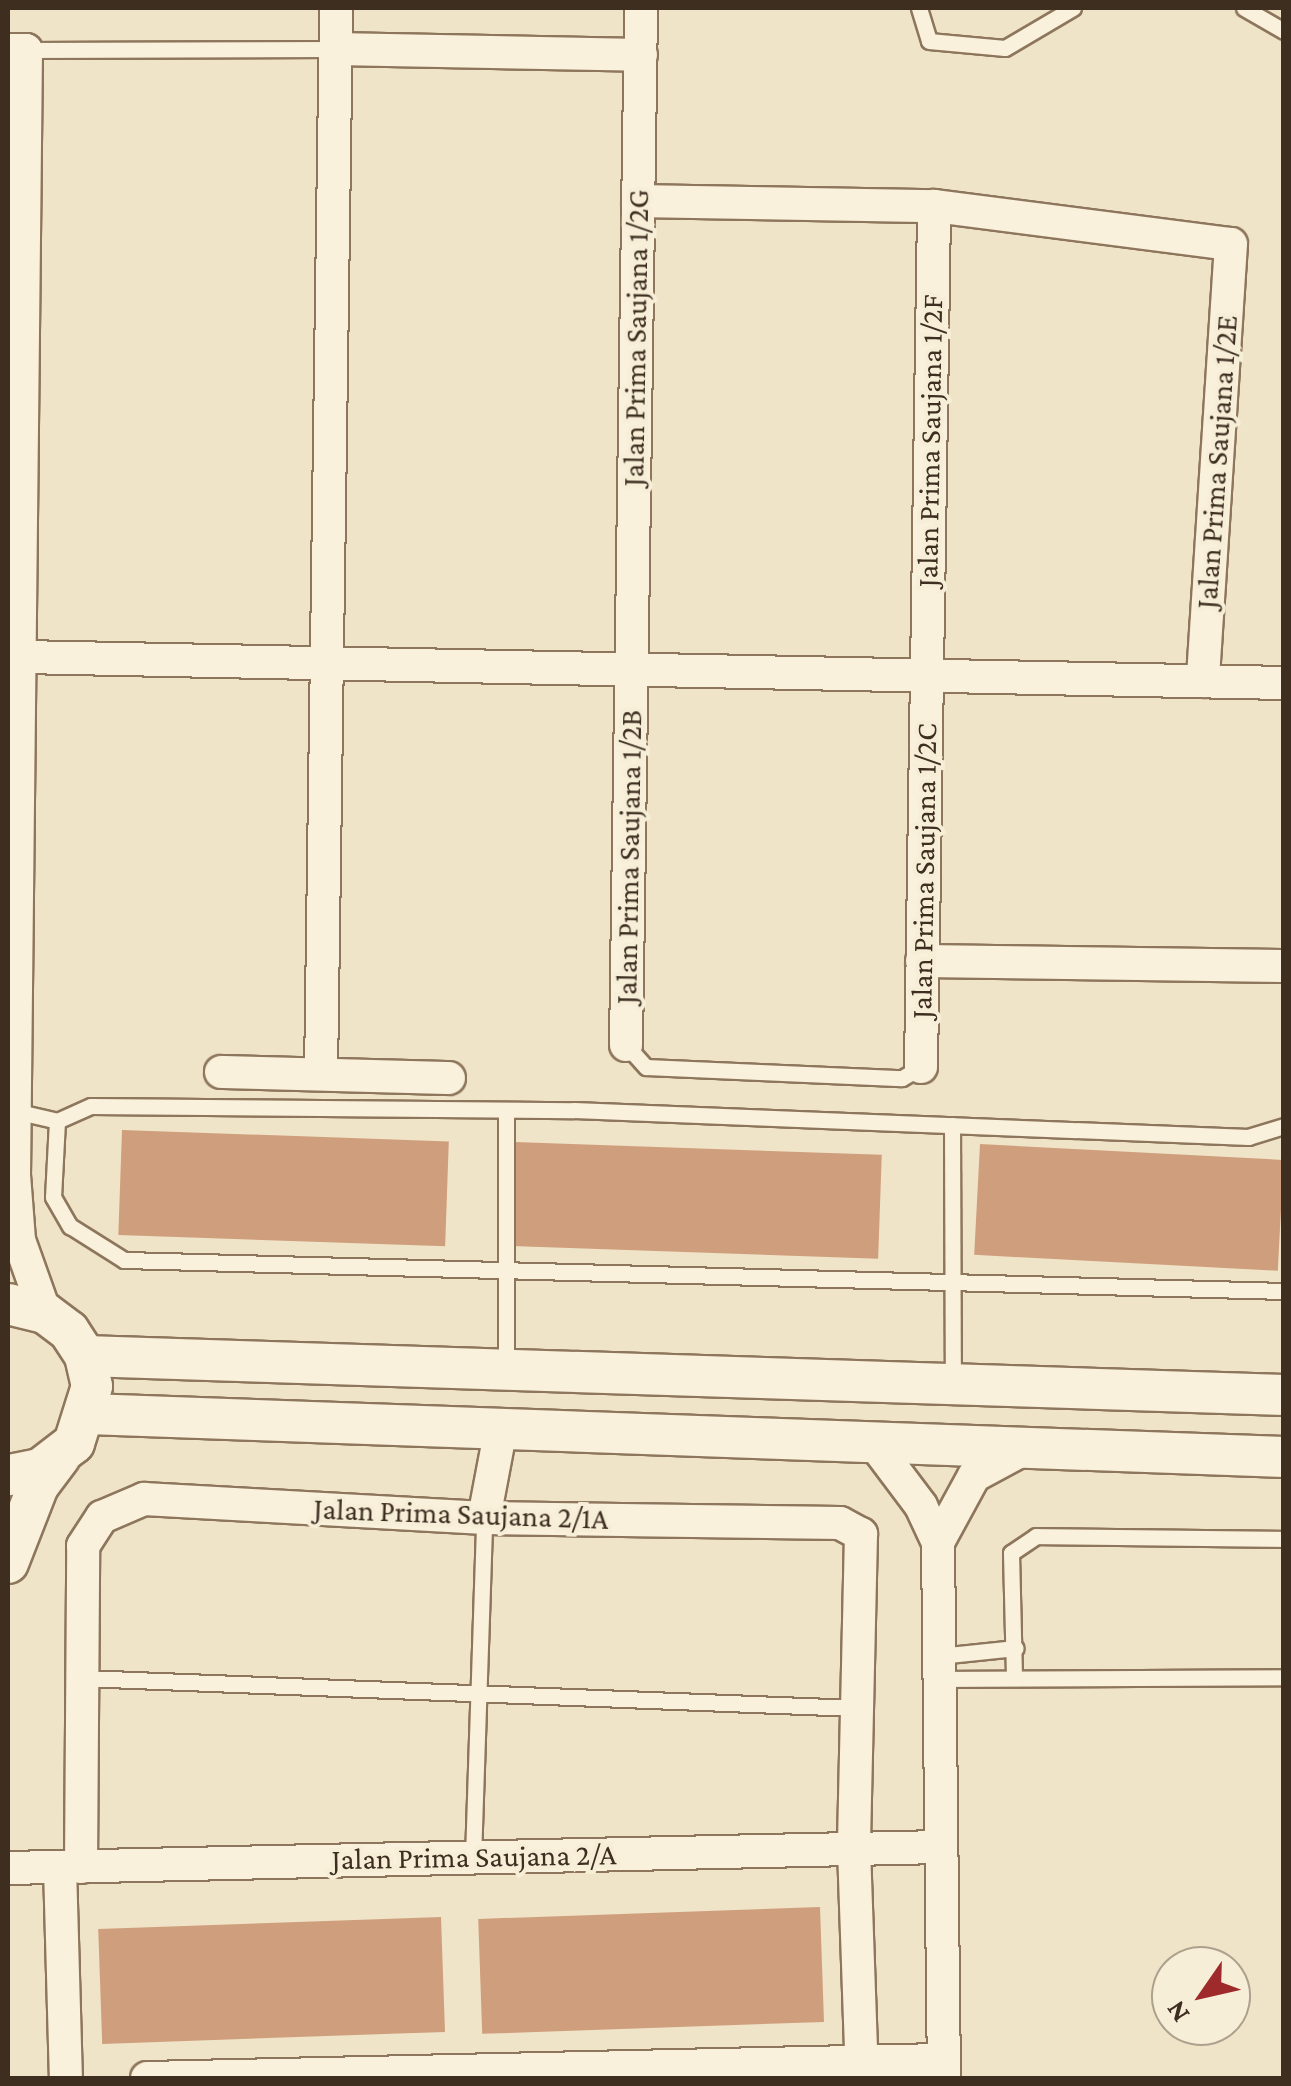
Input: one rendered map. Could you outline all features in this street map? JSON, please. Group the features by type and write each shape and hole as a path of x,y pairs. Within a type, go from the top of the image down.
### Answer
{"street":[{"path":"321,1074 336,8"},
{"name":"Jalan Prima Saujana 1/2G","path":"631,669 641,8"},
{"path":"335,48 640,55"},
{"path":"8,1563 38,1486 88,1414 92,1386 85,1356 69,1331 26,1308 11,1183 19,1112 22,656 17,50"},
{"path":"638,202 934,206"},
{"name":"Jalan Prima Saujana 1/2E","path":"934,206 1231,244 1204,681"},
{"name":"Jalan Prima Saujana 1/2F","path":"927,675 934,206"},
{"path":"22,656 1284,683"},
{"name":"Jalan Prima Saujana 1/2B","path":"626,1045 631,669"},
{"name":"Jalan Prima Saujana 1/2C","path":"922,1067 927,675"},
{"path":"922,961 1284,966"},
{"path":"221,1072 450,1078"},
{"path":"85,1356 1284,1395"},
{"path":"88,1414 1284,1456"},
{"path":"484,1518 501,1428"},
{"path":"147,2078 944,2069 938,1542 921,1506 873,1442"},
{"path":"938,1542 974,1476 1027,1447"},
{"path":"8,1475 58,1458"},
{"name":"Jalan Prima Saujana 2/1A","path":"66,2078 70,1867 82,1678 84,1546 102,1517 144,1498 484,1518 840,1523 862,1534 854,1848 861,2070"},
{"name":"Jalan Prima Saujana 2/A","path":"8,1868 941,1846"}],"lane":[{"path":"919,8 929,40 1005,48 1073,8"},
{"path":"1244,8 1284,31"},
{"path":"17,50 335,48"},
{"path":"626,1045 646,1067 902,1078 922,1067"},
{"path":"19,1112 57,1121 72,1110 106,1106 506,1112 1248,1138 1284,1126"},
{"path":"506,1112 506,1369"},
{"path":"57,1121 53,1197 70,1226 124,1260 1284,1290"},
{"path":"952,1126 953,1384"},
{"path":"473,1858 484,1518"},
{"path":"1014,1676 1010,1553 1036,1536 1284,1539"},
{"path":"939,1667 1016,1648"},
{"path":"939,1667 1014,1676 1284,1677"},
{"path":"82,1678 856,1708"}],"building":[{"path":"122,1130 449,1141 445,1246 118,1235"},
{"path":"515,1142 882,1155 878,1259 511,1246"},
{"path":"980,1144 1284,1160 1278,1271 974,1255"},
{"path":"820,1907 824,2022 482,2034 478,1919"},
{"path":"441,1917 445,2032 102,2044 98,1929"}]}
